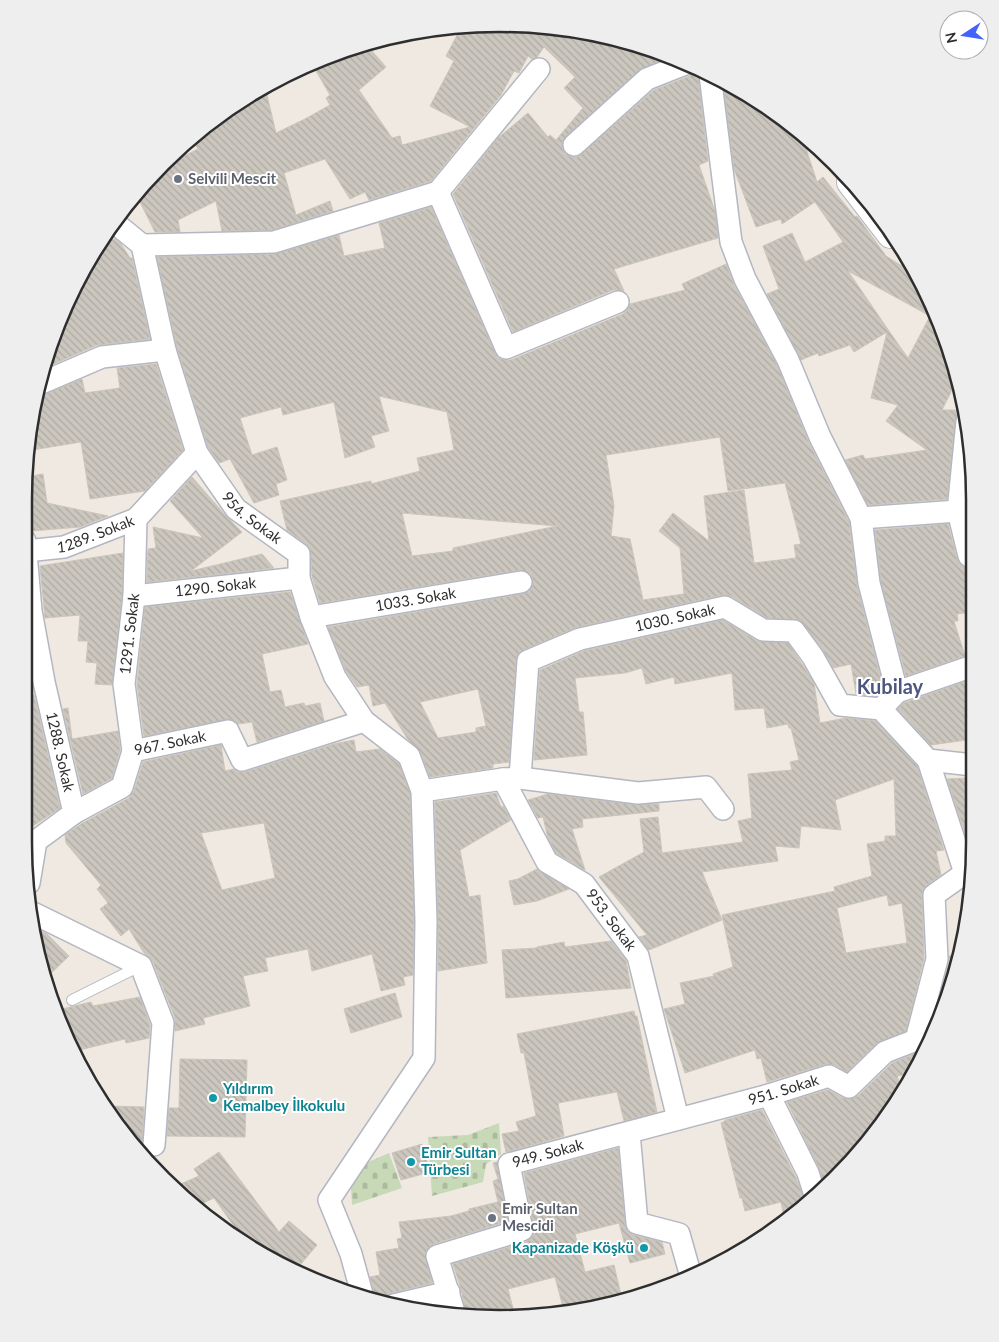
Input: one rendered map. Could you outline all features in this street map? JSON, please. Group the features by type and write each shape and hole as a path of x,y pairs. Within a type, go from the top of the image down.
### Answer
{"street":[{"path":"574,145 647,79 676,67"},
{"path":"120,227 142,245 274,242 438,192 539,69"},
{"path":"711,84 731,242 745,279 788,360 820,437 861,518 870,583 897,692"},
{"path":"438,192 506,348 618,302"},
{"name":"954. Sokak","path":"142,245 165,350 197,453 236,509 299,554 299,578 311,617 335,677 364,721 408,756 422,791"},
{"path":"48,380 102,357 165,350"},
{"path":"964,450 958,511 966,544"},
{"name":"1289. Sokak","path":"32,546 64,548 136,519 197,453"},
{"path":"861,518 958,511"},
{"name":"1291. Sokak","path":"133,750 124,684 134,596 136,519"},
{"name":"1290. Sokak","path":"134,596 299,578"},
{"name":"1033. Sokak","path":"311,617 521,582"},
{"name":"1030. Sokak","path":"511,778 528,661 580,639 725,607 762,630 794,631 812,657 840,705 881,709"},
{"name":"1288. Sokak","path":"32,629 74,813"},
{"path":"966,668 897,692 881,709 928,760 966,869"},
{"name":"967. Sokak","path":"33,861 36,841 74,813 122,786 133,750 228,731 242,760 364,721"},
{"path":"928,760 966,764"},
{"path":"360,1288 351,1254 329,1200 424,1058 426,921 422,791 511,778 638,792 706,787 723,809"},
{"name":"953. Sokak","path":"511,778 547,862 584,884 638,956 678,1119"},
{"path":"922,1039 937,959 934,895 965,880"},
{"path":"38,915 141,966 163,1023 154,1145"},
{"name":"951. Sokak","path":"678,1119 769,1095 829,1076 849,1087 885,1052 921,1042"},
{"path":"769,1095 808,1173 813,1189"},
{"name":"949. Sokak","path":"453,1307 437,1256 522,1230 509,1164 678,1119"},
{"path":"629,1133 637,1223 679,1234 689,1269"},
{"path":"410,1301 449,1292"}],"lane":[{"path":"72,1000 141,966"}],"green space":[{"path":"499,1123 501,1154 486,1164 483,1182 432,1196 428,1137 468,1135"},
{"path":"389,1153 402,1188 352,1205 351,1188 359,1166"}],"building":[{"path":"500,32 530,33 591,41 660,61 639,70 566,136 562,142 562,148 565,154 571,157 577,157 582,154 654,90 691,74 698,77 708,161 699,165 715,211 718,238 614,269 624,291 613,290 513,332 453,194 498,138 528,113 548,137 550,135 556,140 583,108 564,88 575,77 544,47 537,57 532,59 528,56 519,73 514,71 501,95 431,181 369,200 365,192 350,199 325,159 284,173 296,215 330,201 333,211 272,230 222,231 216,201 178,220 180,232 155,232 140,202 182,157 198,149 196,145 215,129 267,95 276,133 330,105 326,98 330,95 316,70 349,57 372,50 386,67 359,90 392,138 400,136 402,145 470,127 430,106 454,61 446,56 458,34"},
{"path":"724,90 759,111 805,147 817,182 823,177 855,217 857,216 886,256 905,268 928,315 848,271 908,358 929,317 931,321 942,349 953,388 942,410 958,410 959,412 955,420 947,499 868,505 845,460 863,455 865,459 927,450 886,421 898,405 871,398 887,332 854,352 850,345 819,356 818,353 801,360 767,294 779,289 763,246 792,233 805,262 843,242 815,202 782,224 781,219 756,227 734,169"},
{"path":"431,207 495,353 498,358 504,360 511,360 623,314 628,310 630,304 685,290 682,284 726,264 734,285 777,365 809,443 849,522 857,586 883,688 876,696 856,694 851,664 833,668 823,650 800,620 767,618 731,596 722,595 577,627 523,650 518,654 516,660 509,762 493,764 493,768 430,777 420,751 407,738 385,703 373,706 369,685 357,687 346,671 328,627 523,594 529,592 532,587 533,580 531,574 519,570 320,603 312,576 310,549 287,530 280,501 371,481 371,484 420,471 417,458 454,450 447,412 379,396 389,431 371,436 375,447 345,458 334,402 283,415 281,407 240,418 252,455 277,447 287,480 276,484 279,495 254,503 230,459 219,463 208,447 177,347 157,257 275,254 339,235 344,256 385,248 379,223","holes":["720,437 728,491 785,483 801,544 794,545 796,558 754,563 744,490 704,496 709,541 673,513 659,531 680,548 684,594 643,600 630,539 611,536 614,506 606,455","402,513 557,526 453,548 453,551 412,556","478,689 486,726 476,728 476,732 438,738 420,702"]},
{"path":"115,239 132,258 150,339 97,345 52,364 68,321 81,293 111,240"},
{"path":"156,364 183,450 145,491 90,499 81,442 35,450 41,408 44,395 82,379 85,393 120,388 117,368"},
{"path":"43,474 47,503 108,516 80,527 32,531 33,476"},
{"path":"192,477 242,532 191,571 262,554 274,568 147,582 148,549 156,548 153,527 203,538 170,501"},
{"path":"948,524 957,559 966,568 966,613 957,614 958,621 954,621 965,656 906,676 881,581 875,530"},
{"path":"123,553 122,595 112,685 95,684 97,663 86,662 88,641 78,641 80,615 45,618 40,566"},
{"path":"290,592 308,644 262,654 270,692 281,690 285,707 304,703 305,706 320,703 324,721 257,742 252,722 238,724 230,719 144,736 137,684 145,607"},
{"path":"723,620 757,641 788,643 814,683 820,723 846,718 875,721 917,766 944,850 936,851 941,875 923,890 924,958 906,1031 877,1043 847,1072 835,1065 826,1064 767,1082 761,1058 757,1059 755,1050 685,1073 664,1009 685,1004 680,983 714,976 713,974 733,967 722,915 835,891 834,887 872,876 867,844 885,841 885,836 896,836 894,779 835,800 841,830 801,826 799,848 775,846 778,861 702,872 722,920 649,950 639,937 647,935 599,877 644,852 640,819 658,817 662,853 743,842 738,821 752,818 748,774 792,770 790,762 799,760 791,728 789,728 788,724 767,728 764,708 735,710 732,673 675,684 674,677 646,684 642,668 625,673 575,678 579,712 583,712 587,755 534,760 540,670 584,651","holes":["887,895 889,906 902,903 907,943 846,953 837,908"]},
{"path":"966,681 966,740 931,745 898,709 904,703"},
{"path":"32,695 34,695 60,808 33,826 32,824"},
{"path":"68,708 72,739 118,731 120,750 112,778 83,794 63,709"},
{"path":"354,740 356,752 380,749 399,764 410,793 414,921 413,975 403,977 405,985 381,991 372,954 312,971 308,949 265,958 268,971 243,976 250,1006 203,1018 205,1024 175,1031 175,1018 153,962 144,953 129,929 121,936 100,909 108,903 97,889 101,885 66,843 65,835 81,824 129,798 134,791 143,762 221,745 225,771 234,769 239,772 245,772 334,744","holes":["264,823 275,878 222,890 201,833"]},
{"path":"966,778 966,835 947,779"},
{"path":"496,793 501,807 503,806 511,820 460,850 469,897 480,895 487,963 438,971 435,802"},
{"path":"548,794 636,805 659,804 659,811 582,819 583,827 572,829 585,870 556,853 548,838 543,817 538,818 528,800"},
{"path":"537,869 569,889 537,901 514,905 509,881 518,879"},
{"path":"40,931 47,934 69,956 51,973"},
{"path":"611,941 626,961 631,988 506,998 502,950 537,948 564,942 565,947"},
{"path":"949,956 953,956 939,1001 949,962"},
{"path":"395,993 402,1017 351,1033 344,1009"},
{"path":"140,997 150,1025 149,1038 126,1043 125,1039 81,1049 63,1009 91,1002 93,1006"},
{"path":"634,1011 635,1016 637,1016 657,1112 624,1121 617,1092 558,1103 564,1136 506,1152 502,1134 519,1131 516,1122 536,1116 524,1053 521,1053 517,1034"},
{"path":"916,1054 905,1075 897,1076 900,1083 870,1127 823,1180 787,1102 828,1090 843,1098 851,1099 858,1096 892,1063"},
{"name":"Yıldırım Kemalbey İlkokulu","path":"180,1059 247,1060 245,1137 167,1136 169,1108 179,1108"},
{"path":"114,1106 144,1107 142,1143"},
{"path":"762,1110 796,1178 803,1197 783,1214 781,1202 745,1211 721,1123 725,1120"},
{"name":"Emir Sultan Türbesi","path":"422,1144 430,1172 401,1180 392,1153"},
{"path":"618,1148 627,1231 634,1235 662,1242 665,1254 630,1263 619,1223 575,1234 585,1272 614,1265 621,1294 563,1306 555,1277 508,1289 513,1310 465,1309 453,1264 526,1242 534,1234 524,1173"},
{"path":"219,1152 279,1232 289,1221 317,1245 301,1264 240,1231 234,1227 214,1198 203,1203 181,1184 199,1176 194,1169"},
{"path":"497,1162 508,1221 433,1244 428,1248 425,1254 432,1283 386,1296 374,1292 370,1277 380,1275 376,1252 399,1248 397,1239 402,1238 399,1222 451,1216 469,1211 469,1209 498,1202 493,1181 498,1179 493,1163"}],"place":[{"name":"Selvili Mescit","path":"178,179"},
{"name":"Yıldırım Kemalbey İlkokulu","path":"213,1098"},
{"name":"Emir Sultan Türbesi","path":"411,1162"},
{"name":"Emir Sultan Mescidi","path":"492,1218"},
{"name":"Kapanizade Köşkü","path":"644,1248"}],"district":[{"name":"Kubilay","path":"890,687"}]}
